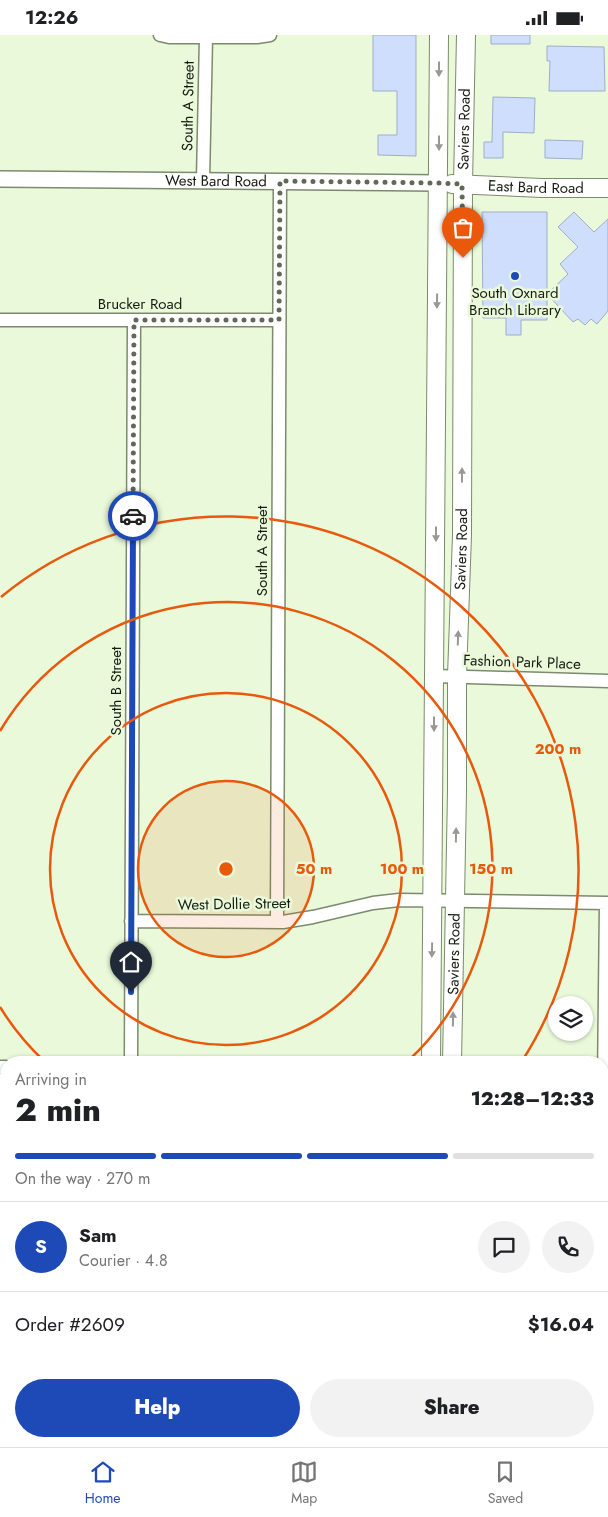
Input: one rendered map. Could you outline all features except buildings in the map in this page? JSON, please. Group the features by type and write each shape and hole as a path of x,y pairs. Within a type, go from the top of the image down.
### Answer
{"main road":[{"name":"Saviers Road","path":"431,1056 439,35"},
{"name":"Saviers Road","path":"452,1056 456,676 462,525 462,184 466,35"},
{"name":"West Bard Road","path":"439,183 462,184"},
{"name":"East Bard Road","path":"462,184 608,189"}],"street":[{"path":"160,35 169,37 256,37 270,35"},
{"name":"South A Street","path":"203,180 206,37"},
{"name":"West Bard Road","path":"0,179 439,183"},
{"name":"South A Street","path":"277,922 280,181"},
{"name":"Brucker Road","path":"0,320 279,320"},
{"name":"South B Street","path":"131,1056 134,320"},
{"name":"Fashion Park Place","path":"434,675 608,681"},
{"name":"West Dollie Street","path":"131,921 277,922 313,917 372,903 399,901 607,903"},
{"path":"606,1056 607,903"}],"way so far":[{"path":"133,516 134,320 279,320 280,181 462,184 463,258"}],"place":[{"name":"South Oxnard Branch Library","path":"515,276"}],"route":[{"path":"131,992 133,516"}]}
